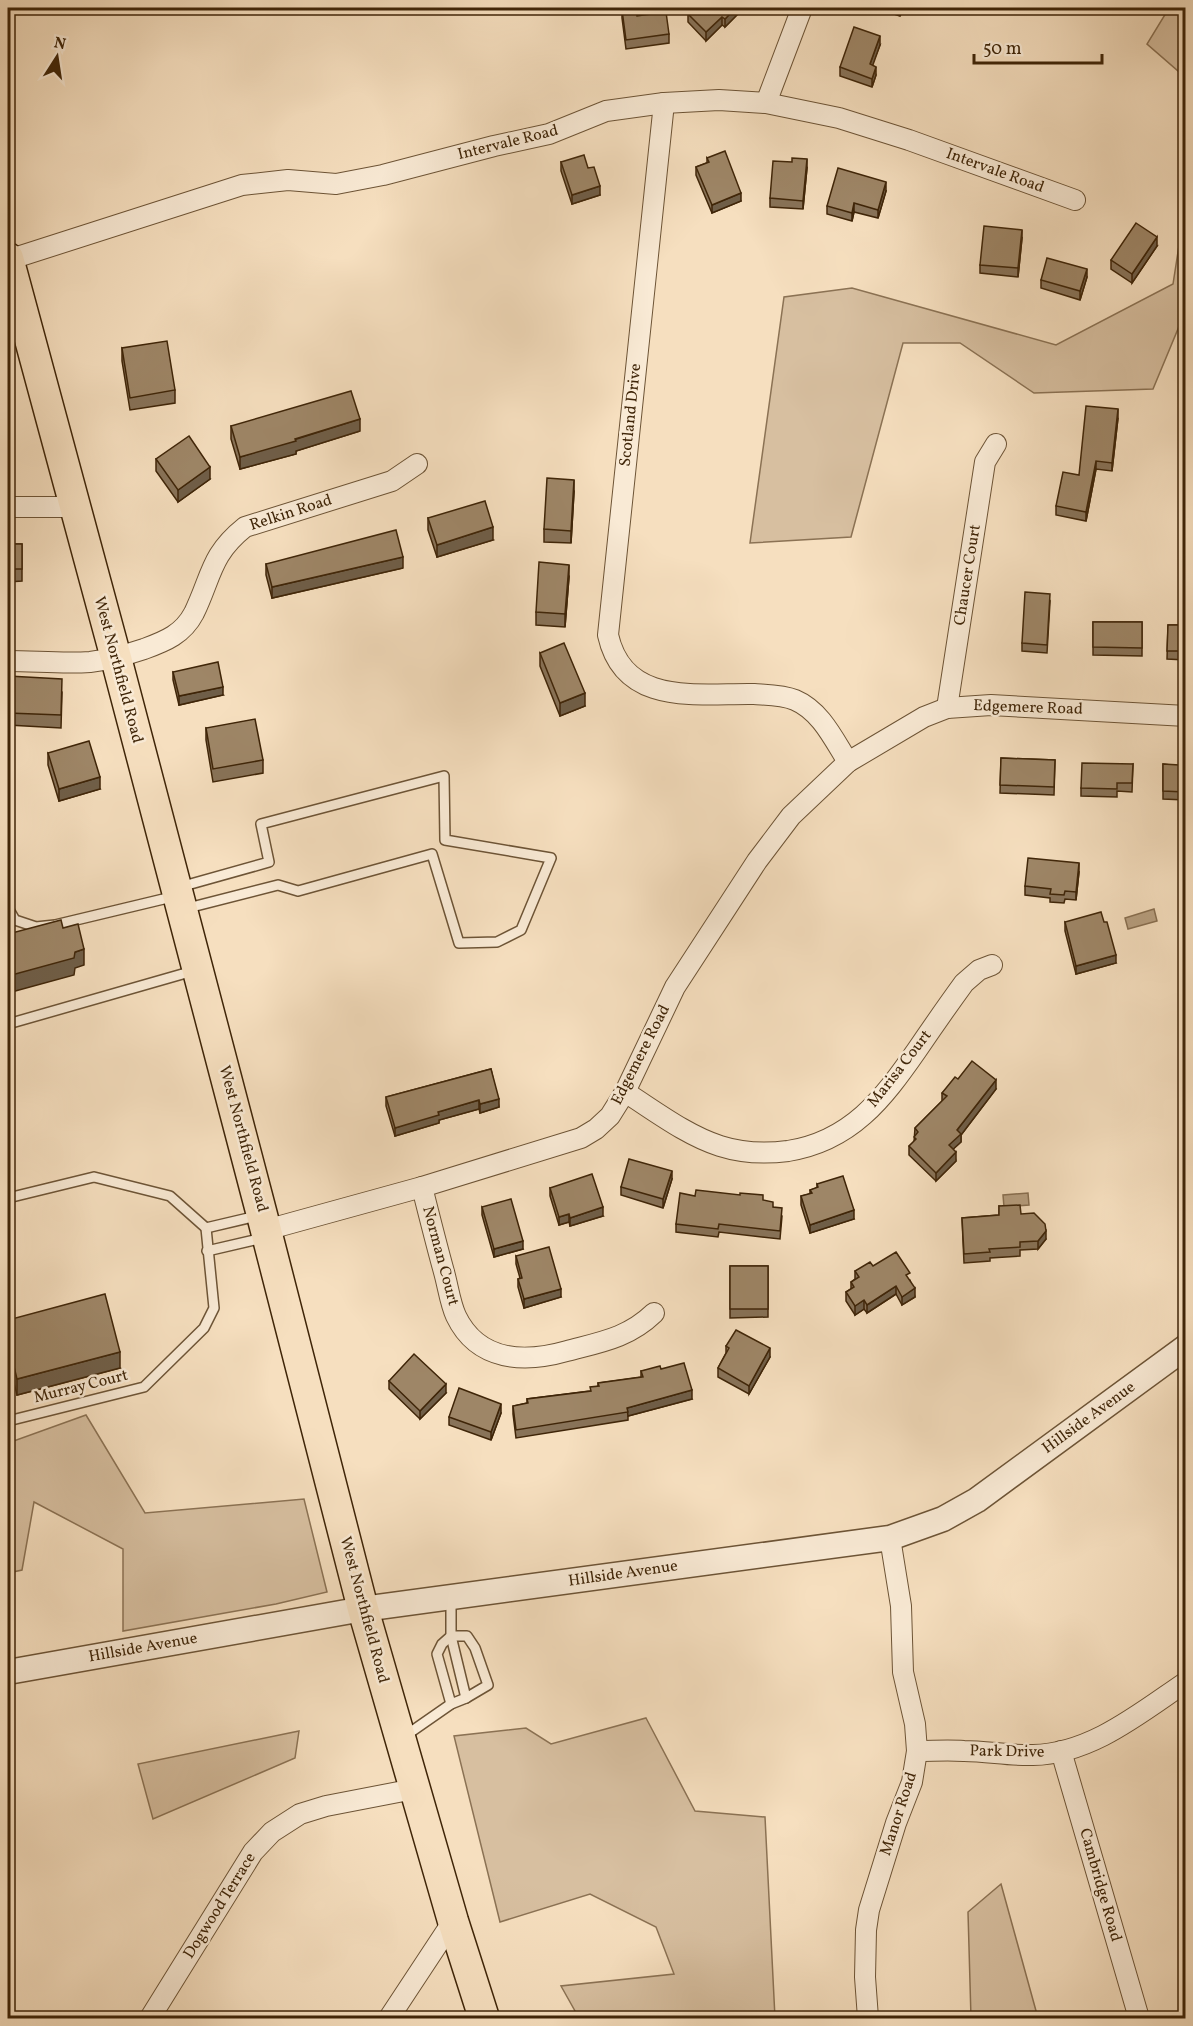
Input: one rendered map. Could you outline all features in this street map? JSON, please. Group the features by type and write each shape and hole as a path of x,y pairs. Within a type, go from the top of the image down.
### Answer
{"main road":[{"name":"West Northfield Road","path":"9,266 116,658 266,1227 363,1609 414,1789 484,2019"}],"street":[{"path":"766,103 802,8"},
{"name":"Intervale Road","path":"9,266 242,185 288,180 336,184 383,175 549,134 606,111 664,103 719,100 766,103 838,118 1075,200"},
{"name":"Scotland Drive","path":"664,103 608,634 614,654 625,671 635,680 654,690 771,695 795,699 813,711 825,725 848,762"},
{"name":"Chaucer Court","path":"946,708 985,462 996,444"},
{"name":"Relkin Road","path":"8,661 88,662 116,658 164,642 180,633 193,614 218,555 229,540 244,527 392,481 417,464"},
{"path":"8,507 74,507"},
{"name":"Edgemere Road","path":"266,1227 422,1187 581,1138 596,1129 610,1116 625,1092 675,987 758,861 791,816 848,762 924,717 946,708 991,705 1185,716"},
{"name":"Marisa Court","path":"625,1092 699,1137 721,1146 768,1154 815,1145 855,1123 871,1109 890,1088 964,982 979,970 992,965"},
{"name":"Norman Court","path":"422,1187 455,1314 471,1338 482,1346 509,1357 542,1358 620,1337 641,1326 654,1313"},
{"name":"Hillside Avenue","path":"8,1672 363,1609 890,1538 943,1519 977,1500 1185,1347"},
{"name":"Manor Road","path":"868,2019 865,1977 866,1930 869,1910 896,1823 912,1782 917,1751 915,1724 903,1672 901,1606 890,1538"},
{"name":"Park Drive","path":"917,1751 963,1750 1034,1755 1061,1751 1086,1744 1110,1732 1185,1682"},
{"name":"Cambridge Road","path":"1061,1751 1139,2019"},
{"name":"Dogwood Terrace","path":"150,2019 253,1852 272,1832 300,1814 326,1806 414,1789"},
{"path":"388,2019 453,1921"}],"lane":[{"path":"8,908 15,920 36,927 56,925 179,898 278,885 298,891 432,854 459,943 498,942 521,930 551,858 445,840 444,776 261,824 269,862 179,898"},
{"path":"8,1024 198,970"},
{"path":"8,1198 94,1177 170,1196 206,1228 266,1227"},
{"path":"207,1251 266,1227"},
{"name":"Murray Court","path":"8,1421 144,1387 204,1328 214,1308 206,1228"},
{"path":"452,1597 451,1636 466,1698"},
{"path":"400,1739 451,1704 488,1685 475,1648 467,1636 451,1636 442,1644 437,1654 451,1704"}],"shaded area":[{"path":"1169,8 1185,8 1185,77 1147,44"},
{"path":"1185,207 1185,312 1153,389 1034,393 960,343 903,343 851,537 750,543 784,297 852,288 1056,345 1173,284"},
{"path":"1154,909 1157,921 1128,929 1125,918"},
{"path":"1028,1193 1029,1205 1004,1207 1003,1195"},
{"path":"86,1415 145,1513 304,1499 327,1592 276,1604 123,1631 123,1549 34,1502 22,1570 8,1573 8,1443"},
{"path":"646,1718 695,1811 765,1817 775,2018 579,2018 561,1986 674,1974 656,1927 590,1894 500,1922 454,1736 526,1728 551,1744"},
{"path":"299,1731 295,1758 153,1819 138,1764"},
{"path":"1001,1884 1038,2018 971,2018 968,1912"}],"building":[{"path":"636,8 637,16 666,12 669,34 626,40 622,10"},
{"path":"695,8 736,8 706,32 688,14"},
{"path":"854,27 880,36 870,64 876,67 872,79 840,67"},
{"path":"725,151 741,193 712,205 696,167 709,162 707,158"},
{"path":"584,155 588,168 594,167 600,186 572,195 561,162"},
{"path":"792,158 807,159 803,201 770,198 773,161 792,162"},
{"path":"838,168 886,182 878,210 854,203 852,213 827,206"},
{"path":"1136,223 1157,237 1132,274 1111,260"},
{"path":"984,226 1022,230 1018,268 980,265"},
{"path":"1047,258 1087,269 1080,291 1041,280"},
{"path":"167,341 175,390 130,398 122,348"},
{"path":"351,391 360,419 240,457 231,426"},
{"path":"1086,406 1118,409 1112,463 1096,461 1086,512 1056,506 1063,472 1079,475"},
{"path":"189,436 210,467 178,490 156,459"},
{"path":"547,478 574,480 571,531 544,529"},
{"path":"485,501 493,527 437,545 428,518"},
{"path":"396,530 403,557 272,587 266,564"},
{"path":"8,544 22,544 22,569 8,569"},
{"path":"539,562 569,565 565,614 536,612"},
{"path":"1025,592 1050,594 1047,645 1022,643"},
{"path":"1093,622 1142,622 1142,648 1093,647"},
{"path":"1168,625 1185,625 1185,651 1167,651"},
{"path":"564,643 585,693 560,703 540,653"},
{"path":"218,662 223,687 179,696 173,672"},
{"path":"8,676 62,679 61,715 8,713"},
{"path":"255,719 263,760 213,769 206,728"},
{"path":"89,741 100,777 59,789 48,753"},
{"path":"1001,758 1055,760 1054,787 1000,785"},
{"path":"1082,763 1133,764 1132,783 1117,783 1117,789 1081,788"},
{"path":"1163,764 1185,767 1185,792 1163,791"},
{"path":"1028,858 1079,863 1076,892 1065,891 1064,895 1050,894 1051,889 1025,886"},
{"path":"1101,912 1104,922 1107,922 1116,955 1076,966 1065,922"},
{"path":"61,920 63,928 78,924 84,949 75,952 74,958 8,976 8,934"},
{"path":"972,1061 996,1080 957,1130 961,1134 949,1145 956,1152 936,1173 909,1146 916,1139 914,1137 918,1132 915,1128 947,1096 942,1093 955,1077 958,1079"},
{"path":"491,1069 499,1099 480,1104 479,1100 395,1128 386,1097"},
{"path":"629,1159 672,1171 663,1199 621,1187"},
{"path":"592,1174 603,1207 570,1218 569,1214 559,1217 550,1188"},
{"path":"843,1176 854,1210 810,1225 801,1196 812,1193 810,1190 818,1187 817,1184"},
{"path":"696,1190 763,1195 763,1200 773,1202 773,1207 782,1208 780,1231 719,1224 718,1229 676,1224 680,1193 695,1196"},
{"path":"511,1199 523,1241 494,1249 482,1207"},
{"path":"1020,1205 1021,1214 1034,1213 1045,1224 1046,1231 1038,1241 1020,1242 1020,1247 989,1249 990,1252 964,1254 962,1218 999,1215 999,1206"},
{"path":"549,1247 561,1289 524,1299 518,1279 522,1278 516,1256"},
{"path":"896,1252 910,1273 906,1275 915,1288 902,1297 896,1286 867,1305 864,1300 855,1306 846,1292 854,1287 851,1282 859,1277 855,1271 870,1262 873,1266"},
{"path":"730,1266 768,1266 768,1309 730,1309"},
{"path":"105,1294 120,1352 17,1379 8,1342 8,1320"},
{"path":"736,1330 770,1348 749,1386 718,1368 729,1348 726,1346"},
{"path":"414,1354 446,1384 420,1411 389,1381"},
{"path":"684,1363 692,1390 627,1408 628,1412 516,1430 513,1406 528,1403 527,1399 591,1391 590,1387 599,1386 598,1383 643,1377 641,1371"},
{"path":"459,1388 501,1404 491,1432 449,1417"}]}
